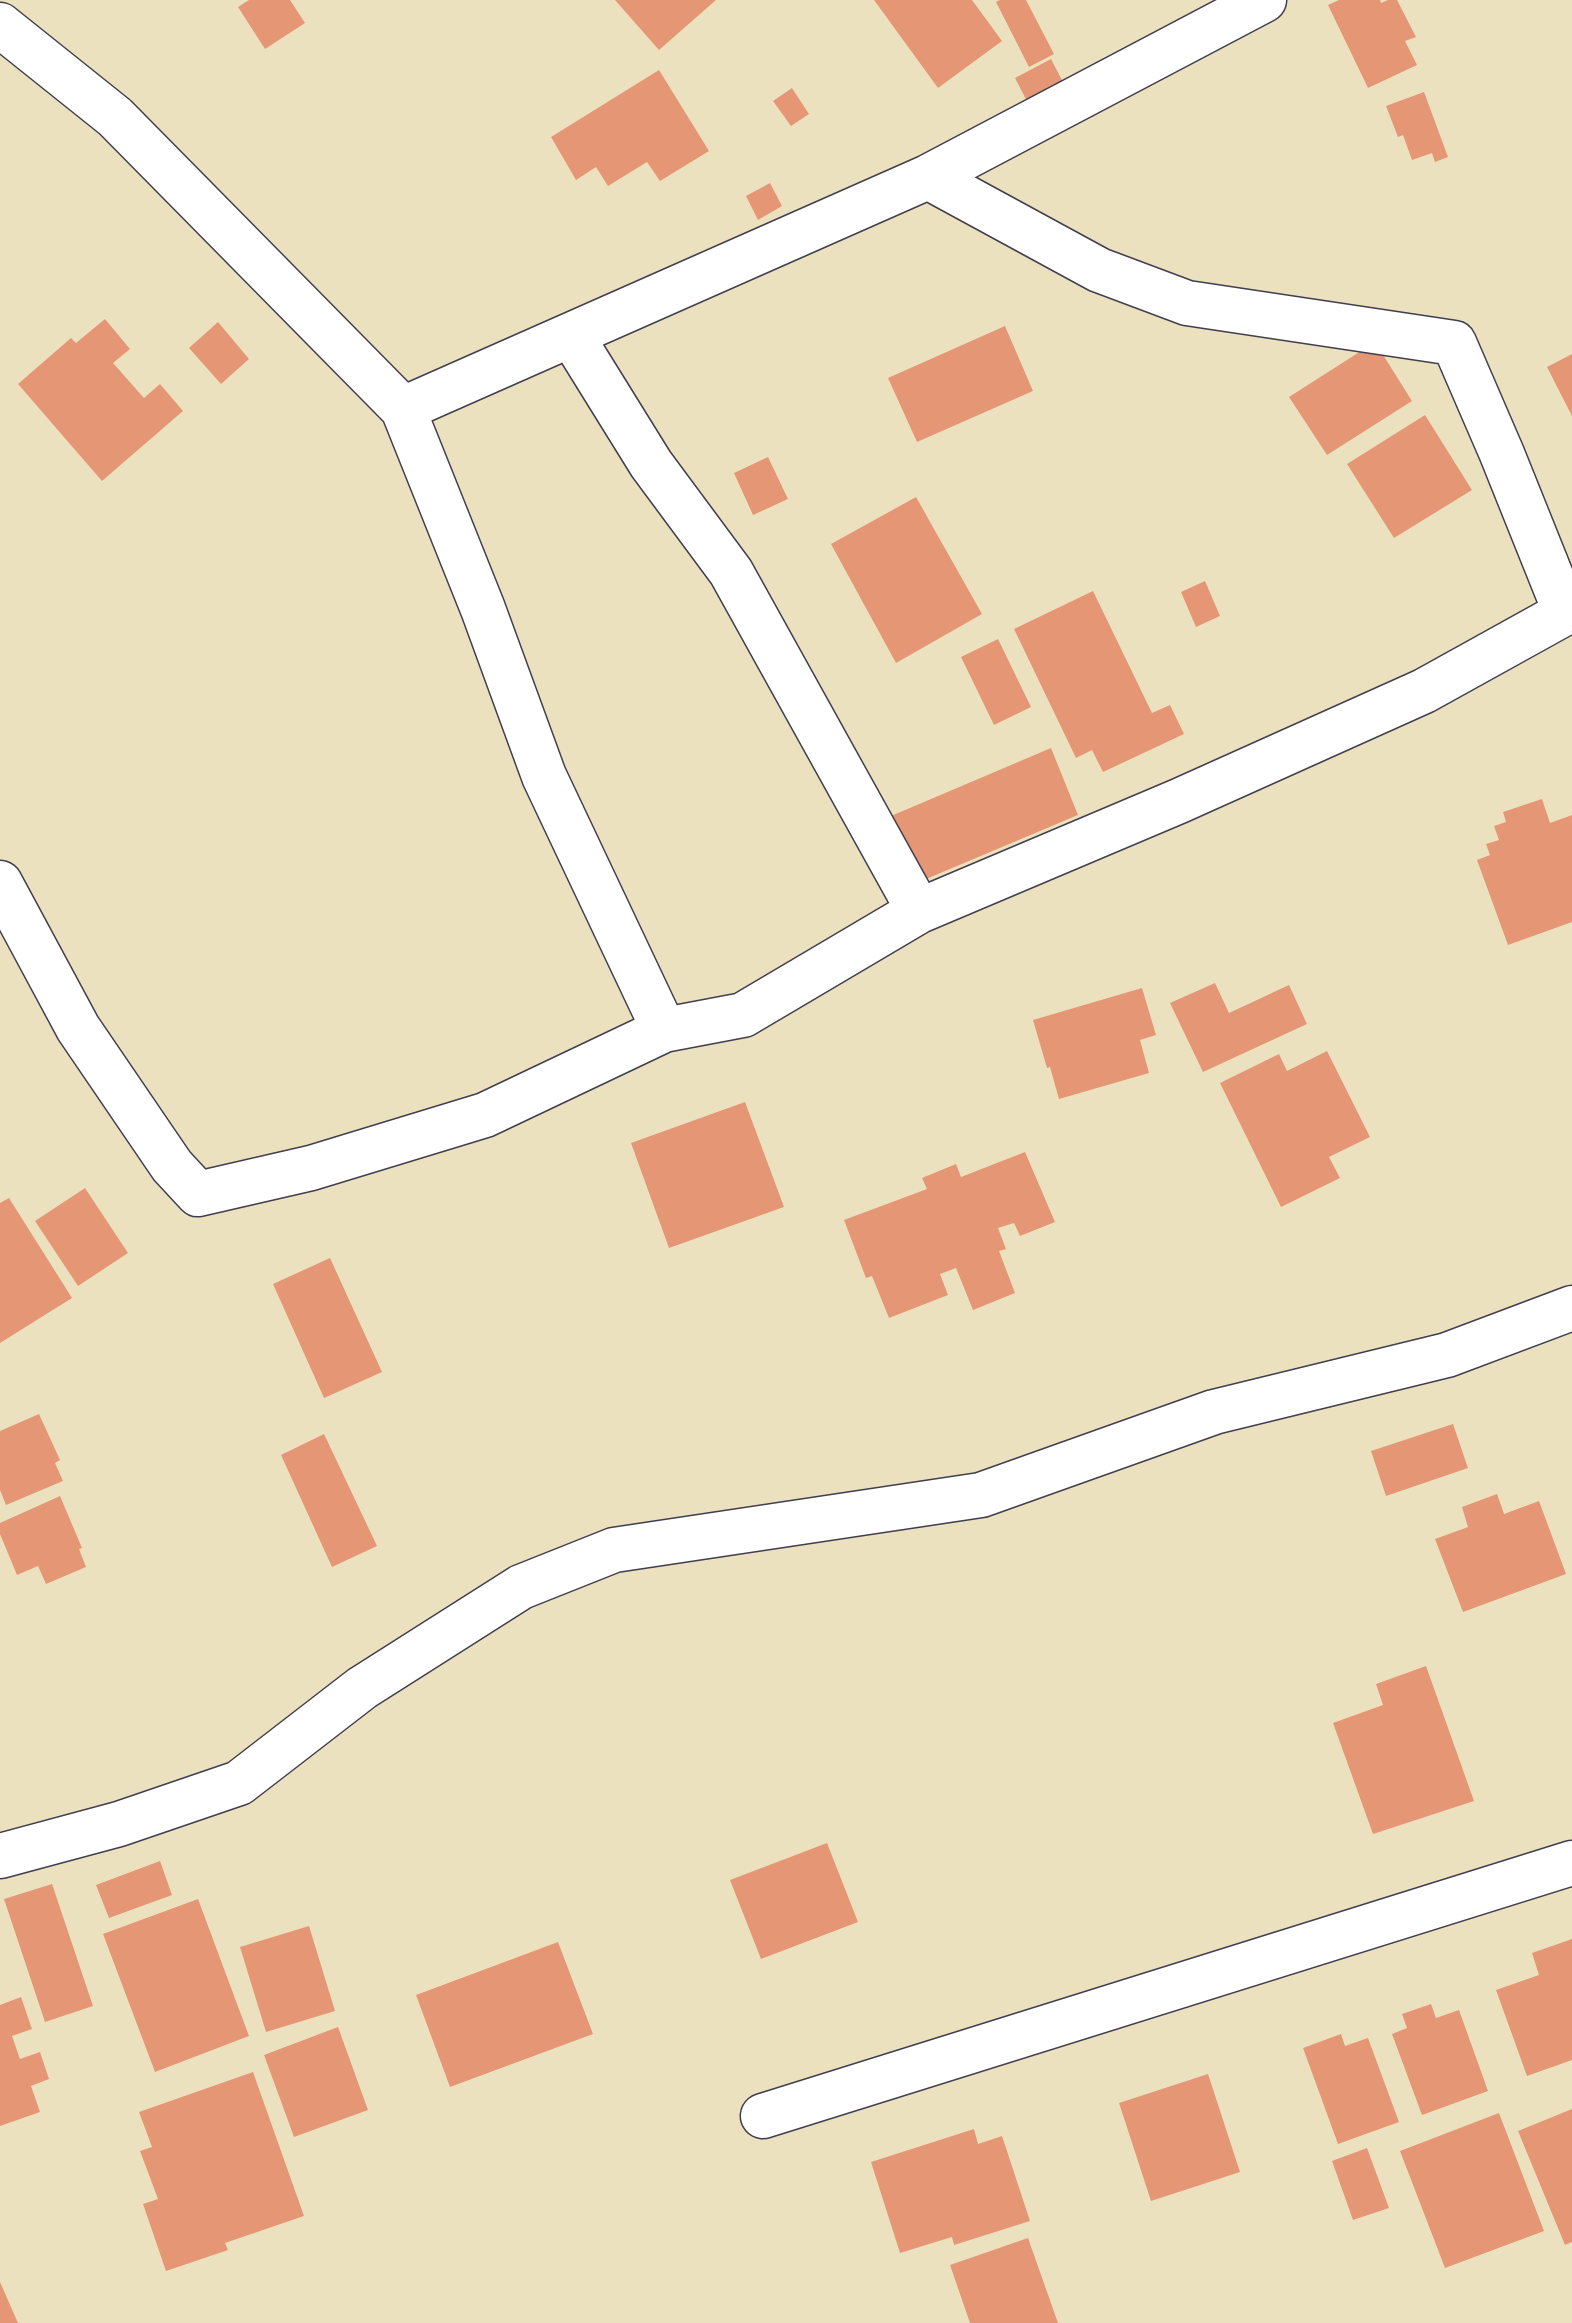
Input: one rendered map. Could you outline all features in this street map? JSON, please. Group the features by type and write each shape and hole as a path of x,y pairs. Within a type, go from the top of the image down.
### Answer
{"street":[{"path":"403,409 928,177 1264,0"},
{"path":"0,25 115,117 403,409 483,609 544,776 664,1030"},
{"path":"0,883 78,1028 172,1166 198,1194 311,1168 485,1115 664,1030 743,1015 919,911 1179,801 1424,691 1568,610 1454,343 1187,303 1099,270 928,177"},
{"path":"571,335 651,464 731,572 919,911"},
{"path":"0,1856 119,1824 239,1783 362,1688 521,1587 614,1550 981,1495 1214,1412 1447,1355 1572,1308"},
{"path":"763,2116 1572,1863"}],"building":[{"path":"249,0 290,0 305,23 265,49 238,7"},
{"path":"615,0 716,0 659,50"},
{"path":"874,0 972,0 1002,41 938,88"},
{"path":"1026,0 1054,54 1029,67 996,2"},
{"path":"1339,0 1380,0 1381,3 1397,0 1416,37 1405,41 1417,65 1368,88 1328,5"},
{"path":"1051,59 1066,88 1030,107 1015,78"},
{"path":"659,70 709,151 660,181 647,162 608,186 596,167 576,180 551,137"},
{"path":"792,88 809,114 791,126 773,101"},
{"path":"1424,92 1448,157 1435,162 1432,153 1412,160 1403,135 1398,137 1386,106"},
{"path":"770,183 782,206 758,220 746,196"},
{"path":"105,319 130,349 113,363 144,398 160,384 183,411 102,481 18,384 71,338 76,343"},
{"path":"218,322 249,359 221,384 189,348"},
{"path":"1005,326 1033,391 917,442 888,378"},
{"path":"1375,342 1412,401 1327,455 1289,397"},
{"path":"1572,354 1572,416 1547,367"},
{"path":"1425,415 1472,490 1394,538 1347,464"},
{"path":"768,457 788,499 753,515 734,473"},
{"path":"916,497 982,614 896,663 831,544"},
{"path":"1205,581 1220,616 1196,627 1181,592"},
{"path":"1093,591 1152,713 1170,705 1184,734 1103,772 1092,750 1076,758 1014,629"},
{"path":"998,639 1031,707 994,725 961,657"},
{"path":"1051,748 1078,815 919,882 891,816"},
{"path":"1542,799 1550,823 1572,815 1572,922 1508,945 1477,860 1490,855 1486,844 1499,840 1494,826 1506,822 1503,812"},
{"path":"1215,983 1229,1013 1289,985 1307,1024 1203,1072 1170,1003"},
{"path":"1142,988 1156,1035 1140,1040 1149,1073 1059,1099 1033,1020"},
{"path":"1327,1051 1370,1137 1329,1157 1340,1178 1281,1207 1220,1083 1279,1054 1287,1071"},
{"path":"745,1102 784,1207 669,1248 631,1143"},
{"path":"1025,1152 1055,1222 1020,1236 1014,1223 998,1228 1006,1249 999,1251 1015,1293 973,1310 956,1268 940,1274 948,1295 889,1318 872,1276 866,1278 844,1220 927,1189 922,1178 956,1164 961,1177"},
{"path":"85,1188 128,1253 78,1286 35,1221"},
{"path":"9,1198 72,1298 0,1343 0,1203"},
{"path":"330,1258 382,1372 324,1398 273,1284"},
{"path":"39,1414 60,1460 55,1463 63,1481 6,1505 0,1490 0,1431"},
{"path":"1453,1424 1468,1468 1386,1496 1371,1451"},
{"path":"324,1434 377,1546 332,1567 281,1455"},
{"path":"1497,1494 1504,1514 1539,1501 1566,1574 1463,1612 1435,1539 1468,1527 1462,1507"},
{"path":"60,1496 82,1548 79,1549 86,1567 46,1584 38,1566 17,1575 0,1534 0,1523"},
{"path":"1426,1666 1474,1801 1373,1834 1333,1723 1383,1705 1376,1684"},
{"path":"827,1843 858,1922 761,1959 730,1880"},
{"path":"160,1861 172,1895 109,1918 96,1885"},
{"path":"52,1884 93,2006 45,2022 4,1899"},
{"path":"198,1899 249,2036 155,2072 103,1934"},
{"path":"309,1926 335,2011 266,2032 240,1947"},
{"path":"1572,1939 1572,2060 1527,2076 1496,1990 1539,1975 1532,1953"},
{"path":"558,1942 593,2034 450,2087 416,1995"},
{"path":"21,1997 32,2029 12,2036 20,2059 40,2052 49,2079 31,2086 40,2112 0,2126 0,2005"},
{"path":"1431,2004 1436,2018 1459,2010 1488,2091 1422,2115 1392,2034 1407,2028 1402,2014"},
{"path":"338,2027 368,2110 294,2137 264,2055"},
{"path":"1341,2034 1345,2046 1368,2038 1399,2122 1338,2144 1303,2048"},
{"path":"253,2072 304,2216 225,2243 228,2250 166,2271 143,2204 158,2199 140,2151 152,2147 139,2112"},
{"path":"1208,2074 1240,2172 1151,2201 1119,2103"},
{"path":"1572,2109 1572,2242 1565,2245 1518,2131"},
{"path":"1499,2113 1544,2231 1445,2268 1400,2151"},
{"path":"974,2129 978,2144 1002,2136 1030,2221 954,2245 952,2237 900,2253 871,2162"},
{"path":"1367,2148 1389,2208 1353,2220 1332,2161"},
{"path":"1028,2238 1058,2323 970,2323 950,2265"},
{"path":"0,2282 18,2323 0,2323"}]}
